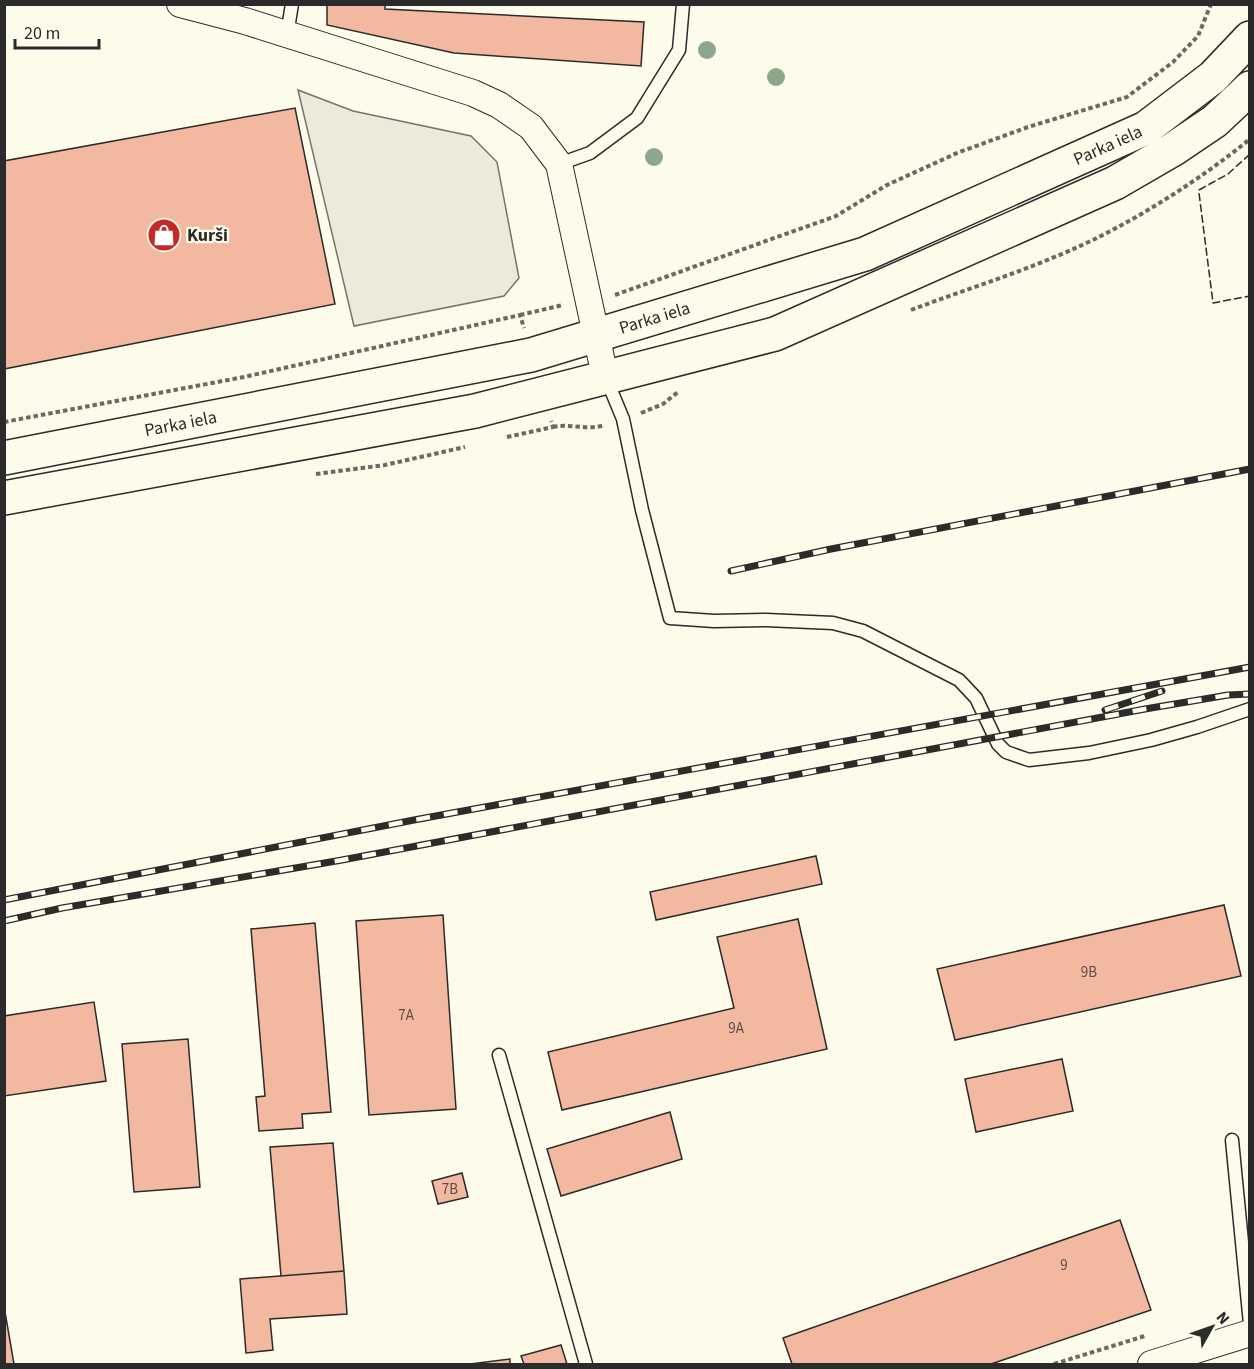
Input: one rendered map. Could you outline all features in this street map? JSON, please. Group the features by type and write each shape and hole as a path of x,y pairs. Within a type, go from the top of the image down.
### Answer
{"highway":[{"name":"Parka iela","path":"4,458 531,355 865,254 1146,128 1213,77 1250,38"},
{"name":"Parka iela","path":"4,498 475,411 775,333 1115,183 1172,150 1215,121 1250,88"}],"street":[{"path":"180,4 473,93 499,105 531,127 559,164 605,376"},
{"path":"1151,1365 1250,1333"}],"lane":[{"path":"287,35 292,4"},
{"path":"559,164 590,153 637,118 679,50 683,4"},
{"path":"605,376 623,419 642,510 670,618 833,622 863,631 928,662 959,680 976,698 998,744 1006,752 1029,760 1089,753 1151,740 1250,709"},
{"path":"499,1055 586,1365"},
{"path":"1232,1140 1250,1324"}],"path":[{"path":"649,282 836,216 887,186 957,153 1028,127 1127,97 1173,62 1198,36 1211,4"},
{"path":"4,422 244,377 509,318"}],"shaded area":[{"path":"298,90 353,111 471,136 497,162 519,278 504,296 354,326"}],"building":[{"path":"327,4 385,4 385,9 644,22 641,66 454,53 327,25"},
{"path":"295,108 335,304 4,369 4,161"},
{"path":"816,856 822,884 656,920 650,892"},
{"path":"1224,905 1241,976 955,1040 937,969"},
{"path":"443,915 456,1109 369,1115 356,921"},
{"path":"798,919 827,1049 562,1110 548,1052 734,1008 717,937"},
{"path":"315,923 331,1112 302,1114 303,1128 259,1131 256,1097 265,1096 251,929"},
{"path":"94,1002 106,1081 4,1096 4,1016"},
{"path":"188,1039 200,1187 134,1192 122,1044"},
{"path":"1062,1059 1073,1111 976,1132 965,1079"},
{"path":"670,1112 682,1159 561,1196 547,1149"},
{"path":"333,1143 344,1271 281,1276 270,1147"},
{"path":"462,1173 468,1197 438,1204 432,1181"},
{"path":"1120,1220 1151,1310 991,1364 792,1364 783,1338"},
{"path":"344,1271 347,1314 270,1319 273,1350 246,1353 240,1279"},
{"path":"4,1306 14,1364 4,1364"},
{"path":"561,1345 567,1364 524,1364 521,1356"},
{"path":"510,1359 510,1364 470,1364"}],"railway":[{"path":"731,571 831,549 1250,469"},
{"path":"4,900 414,820 1250,667"},
{"path":"1105,710 1162,691"},
{"path":"4,921 62,908 342,860 1145,709 1228,695 1250,694"}],"fence":[{"path":"1250,154 1228,174 1199,190 1213,303 1250,296"}],"place":[{"name":"Kurši","path":"164,235"}]}
